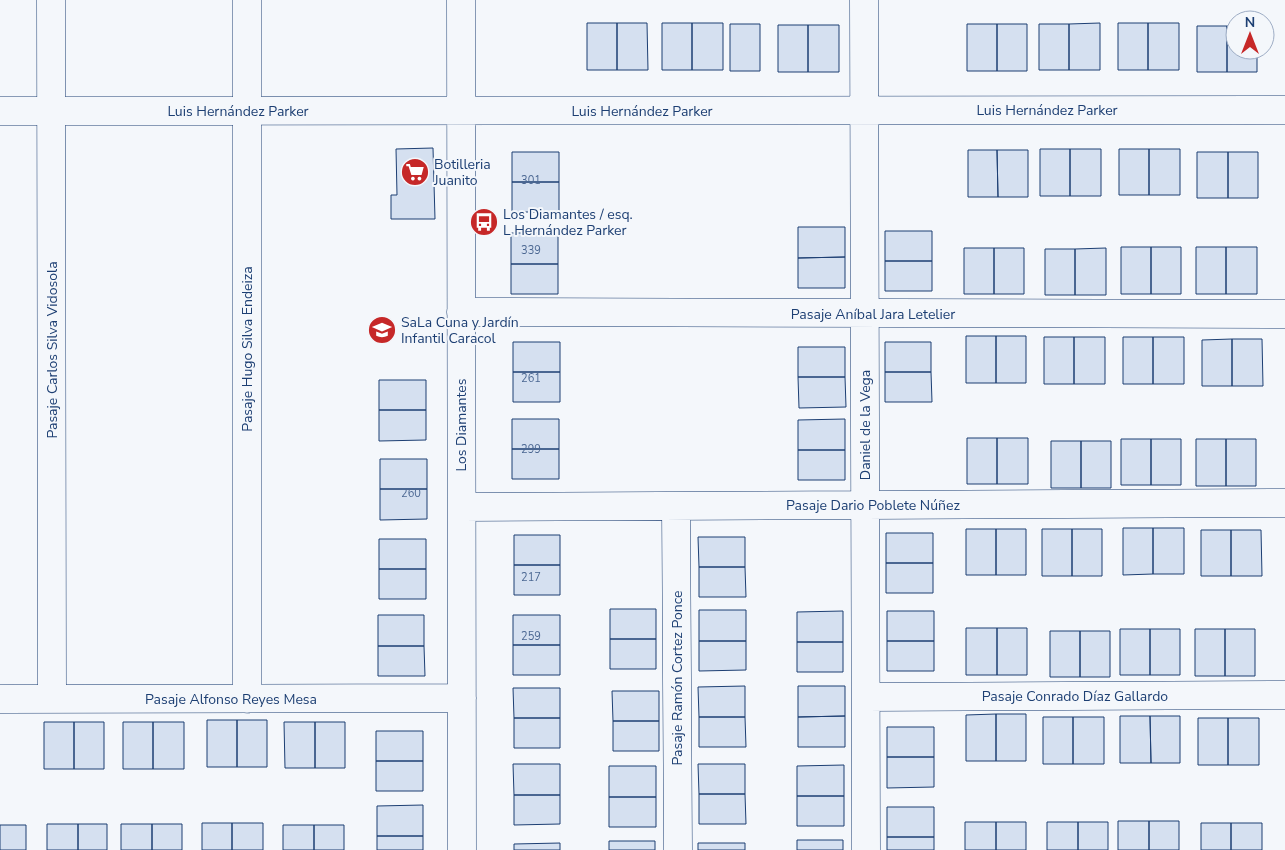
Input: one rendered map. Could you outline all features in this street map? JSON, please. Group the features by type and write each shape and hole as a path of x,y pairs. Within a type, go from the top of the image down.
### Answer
{"street":[{"name":"Pasaje Carlos Silva Vidosola","path":"51,0 52,699"},
{"name":"Pasaje Hugo Silva Endeiza","path":"247,0 247,699"},
{"name":"Los Diamantes","path":"461,0 462,850"},
{"name":"Daniel de la Vega","path":"864,0 866,850"},
{"name":"Luis Hernández Parker","path":"0,111 1285,110"},
{"name":"Pasaje Aníbal Jara Letelier","path":"461,312 1285,314"},
{"name":"Pasaje Dario Poblete Núñez","path":"462,507 1285,503"},
{"name":"Pasaje Ramón Cortez Ponce","path":"676,506 678,850"},
{"name":"Pasaje Conrado Díaz Gallardo","path":"866,697 1285,695"},
{"name":"Pasaje Alfonso Reyes Mesa","path":"0,699 462,698"}],"building":[{"path":"587,23 617,23 617,70 587,70"},
{"path":"617,23 647,23 648,70 617,70"},
{"path":"662,23 692,23 692,70 662,70"},
{"path":"692,23 723,23 723,70 692,70"},
{"path":"1100,23 1100,70 1069,70 1069,24"},
{"path":"1118,23 1148,23 1148,70 1118,70"},
{"path":"1148,23 1179,23 1179,70 1148,70"},
{"path":"730,24 760,24 760,71 730,71"},
{"path":"967,24 997,24 997,71 967,71"},
{"path":"997,24 1027,24 1027,71 997,71"},
{"path":"1039,24 1069,24 1069,70 1039,70"},
{"path":"778,25 808,25 808,72 778,72"},
{"path":"808,25 839,25 839,72 808,72"},
{"path":"1197,26 1225,26 1227,72 1197,72"},
{"path":"1227,60 1257,60 1257,72 1227,72"},
{"name":"Botilleria Juanito","path":"433,148 435,219 391,219 391,195 397,195 396,149"},
{"path":"1040,149 1070,149 1070,196 1040,196"},
{"path":"1070,149 1101,149 1101,196 1070,196"},
{"path":"1119,149 1149,149 1149,195 1119,195"},
{"path":"1149,149 1180,149 1180,195 1149,195"},
{"path":"968,150 997,150 998,197 968,197"},
{"path":"997,150 1028,150 1028,197 998,197"},
{"path":"512,152 559,152 559,182 512,182"},
{"path":"1197,152 1228,152 1228,198 1197,198"},
{"path":"1228,152 1258,152 1258,198 1228,198"},
{"path":"512,182 559,182 559,212 512,212"},
{"path":"798,227 845,227 845,257 798,258"},
{"path":"885,231 932,231 932,261 885,261"},
{"path":"511,233 558,233 558,264 511,264"},
{"path":"1121,247 1151,247 1151,294 1121,294"},
{"path":"1151,247 1181,247 1181,294 1151,294"},
{"path":"1196,247 1226,247 1226,294 1196,294"},
{"path":"1226,247 1257,247 1257,294 1226,294"},
{"path":"964,248 994,248 994,294 964,294"},
{"path":"994,248 1024,248 1024,294 994,294"},
{"path":"1106,248 1106,295 1075,295 1075,249"},
{"path":"1045,249 1075,249 1075,295 1045,295"},
{"path":"845,257 845,288 798,288 798,258"},
{"path":"885,261 932,261 932,291 885,291"},
{"path":"511,264 558,264 558,294 511,294"},
{"path":"966,336 996,336 996,383 966,383"},
{"path":"996,336 1026,336 1026,383 996,383"},
{"path":"1044,337 1074,337 1074,384 1044,384"},
{"path":"1074,337 1105,337 1105,384 1074,384"},
{"path":"1123,337 1153,337 1153,384 1123,384"},
{"path":"1153,337 1184,337 1184,384 1153,384"},
{"path":"1232,339 1232,386 1202,386 1202,340"},
{"path":"1232,339 1262,339 1263,386 1232,386"},
{"path":"513,342 560,342 560,372 513,372"},
{"path":"885,342 931,342 931,372 885,372"},
{"path":"798,347 845,347 845,377 798,377"},
{"path":"513,372 560,372 560,402 513,402"},
{"path":"885,372 931,372 932,402 885,402"},
{"path":"798,377 845,377 846,407 799,408"},
{"path":"379,380 426,380 426,410 379,410"},
{"path":"379,410 426,410 426,440 379,441"},
{"path":"512,419 559,419 559,449 512,449"},
{"path":"845,419 845,450 798,450 798,420"},
{"path":"967,438 997,438 997,484 967,484"},
{"path":"997,438 1028,438 1028,484 997,484"},
{"path":"1121,439 1151,439 1151,485 1121,485"},
{"path":"1151,439 1181,439 1181,485 1151,485"},
{"path":"1196,439 1226,439 1226,486 1196,486"},
{"path":"1226,439 1256,439 1256,486 1226,486"},
{"path":"1051,441 1081,441 1081,488 1051,488"},
{"path":"1081,441 1111,441 1111,488 1081,488"},
{"path":"512,449 559,449 559,479 512,479"},
{"path":"798,450 845,450 845,480 798,480"},
{"path":"380,459 427,459 427,489 380,489"},
{"path":"380,489 427,489 427,519 380,520"},
{"path":"1123,528 1153,528 1153,574 1123,575"},
{"path":"1153,528 1184,528 1184,574 1153,574"},
{"path":"966,529 996,529 996,575 966,575"},
{"path":"996,529 1026,529 1026,575 996,575"},
{"path":"1042,529 1072,529 1072,576 1042,576"},
{"path":"1072,529 1102,529 1102,576 1072,576"},
{"path":"1201,530 1231,530 1231,576 1201,576"},
{"path":"1231,530 1261,530 1262,576 1231,576"},
{"path":"886,533 933,533 933,563 886,563"},
{"path":"514,535 560,535 560,565 514,565"},
{"path":"698,537 745,537 745,567 699,567"},
{"path":"379,539 426,539 426,569 379,569"},
{"path":"886,563 933,563 933,593 886,593"},
{"path":"514,565 560,565 560,595 514,595"},
{"path":"699,567 745,567 746,597 699,597"},
{"path":"379,569 426,569 426,599 379,599"},
{"path":"610,609 656,609 656,639 610,639"},
{"path":"699,610 746,610 746,641 699,641"},
{"path":"843,611 843,642 797,642 797,612"},
{"path":"887,611 934,611 934,641 887,641"},
{"path":"378,615 424,615 424,646 378,646"},
{"path":"513,615 560,615 560,645 513,645"},
{"path":"966,628 997,628 997,675 966,675"},
{"path":"997,628 1027,628 1027,675 997,675"},
{"path":"1120,629 1150,629 1150,675 1120,675"},
{"path":"1150,629 1180,629 1180,675 1150,675"},
{"path":"1195,629 1225,629 1225,676 1195,676"},
{"path":"1225,629 1255,629 1255,676 1225,676"},
{"path":"1050,631 1080,631 1080,677 1050,677"},
{"path":"1080,631 1110,631 1110,677 1080,677"},
{"path":"610,639 656,639 656,669 610,669"},
{"path":"699,641 746,641 746,670 699,671"},
{"path":"887,641 934,641 934,671 887,671"},
{"path":"797,642 843,642 843,672 797,672"},
{"path":"513,645 560,645 560,675 513,675"},
{"path":"378,646 424,646 425,676 378,676"},
{"path":"745,686 745,717 699,717 698,687"},
{"path":"798,686 845,686 845,716 798,717"},
{"path":"513,688 560,688 560,718 514,718"},
{"path":"612,691 659,691 659,721 613,721"},
{"path":"996,714 996,761 966,761 966,715"},
{"path":"996,714 1026,714 1026,761 996,761"},
{"path":"845,716 845,747 798,747 798,717"},
{"path":"1120,716 1150,716 1151,763 1120,763"},
{"path":"1150,716 1180,716 1180,763 1151,763"},
{"path":"699,717 745,717 746,747 699,747"},
{"path":"1043,717 1073,717 1073,764 1043,764"},
{"path":"1073,717 1104,717 1104,764 1073,764"},
{"path":"514,718 560,718 560,748 514,748"},
{"path":"1198,718 1228,718 1228,765 1198,765"},
{"path":"1228,718 1259,718 1259,765 1228,765"},
{"path":"207,720 237,720 237,767 207,767"},
{"path":"237,720 267,720 267,767 237,767"},
{"path":"613,721 659,721 659,751 613,751"},
{"path":"44,722 74,722 74,769 44,769"},
{"path":"74,722 104,722 104,769 74,769"},
{"path":"123,722 153,722 153,769 123,769"},
{"path":"153,722 184,722 184,769 153,769"},
{"path":"284,722 315,722 315,768 285,768"},
{"path":"315,722 345,722 345,768 315,768"},
{"path":"887,727 934,727 934,757 887,757"},
{"path":"376,731 423,731 423,761 376,761"},
{"path":"887,757 934,757 934,787 887,788"},
{"path":"376,761 423,761 423,791 376,791"},
{"path":"513,764 560,764 560,795 514,795"},
{"path":"698,764 745,764 745,794 699,794"},
{"path":"844,765 844,796 797,796 797,766"},
{"path":"609,766 656,766 656,797 609,797"},
{"path":"699,794 745,794 746,824 699,824"},
{"path":"514,795 560,795 560,824 514,825"},
{"path":"797,796 844,796 844,826 797,826"},
{"path":"609,797 656,797 656,827 609,827"},
{"path":"423,805 423,836 377,836 377,806"},
{"path":"887,807 934,807 934,837 887,837"},
{"path":"1118,821 1149,821 1149,850 1118,850"},
{"path":"1149,821 1179,821 1179,850 1149,850"},
{"path":"965,822 996,822 996,850 965,850"},
{"path":"996,822 1026,822 1026,850 996,850"},
{"path":"1047,822 1078,822 1078,850 1047,850"},
{"path":"1078,822 1108,822 1108,850 1078,850"},
{"path":"202,823 232,823 232,850 202,850"},
{"path":"232,823 263,823 263,850 232,850"},
{"path":"1201,823 1231,823 1231,850 1201,850"},
{"path":"1231,823 1262,823 1262,850 1231,850"},
{"path":"47,824 78,824 78,850 47,850"},
{"path":"78,824 107,824 107,850 78,850"},
{"path":"121,824 152,824 152,850 121,850"},
{"path":"152,824 182,824 182,850 152,850"},
{"path":"0,825 26,825 26,850 0,850"},
{"path":"283,825 314,825 314,850 283,850"},
{"path":"314,825 344,825 344,850 314,850"},
{"path":"377,836 423,836 423,850 377,850"},
{"path":"887,837 934,837 934,850 887,850"},
{"path":"797,840 843,840 843,850 797,850"},
{"path":"609,841 655,841 655,850 609,850"},
{"path":"560,843 560,850 514,850 514,844"},
{"path":"698,843 745,843 745,850 698,850"}],"place":[{"name":"Botilleria Juanito","path":"415,172"},
{"name":"Los Diamantes / esq. L Hernández Parker","path":"484,222"},
{"name":"SaLa Cuna y Jardín Infantil Caracol","path":"382,330"}]}
